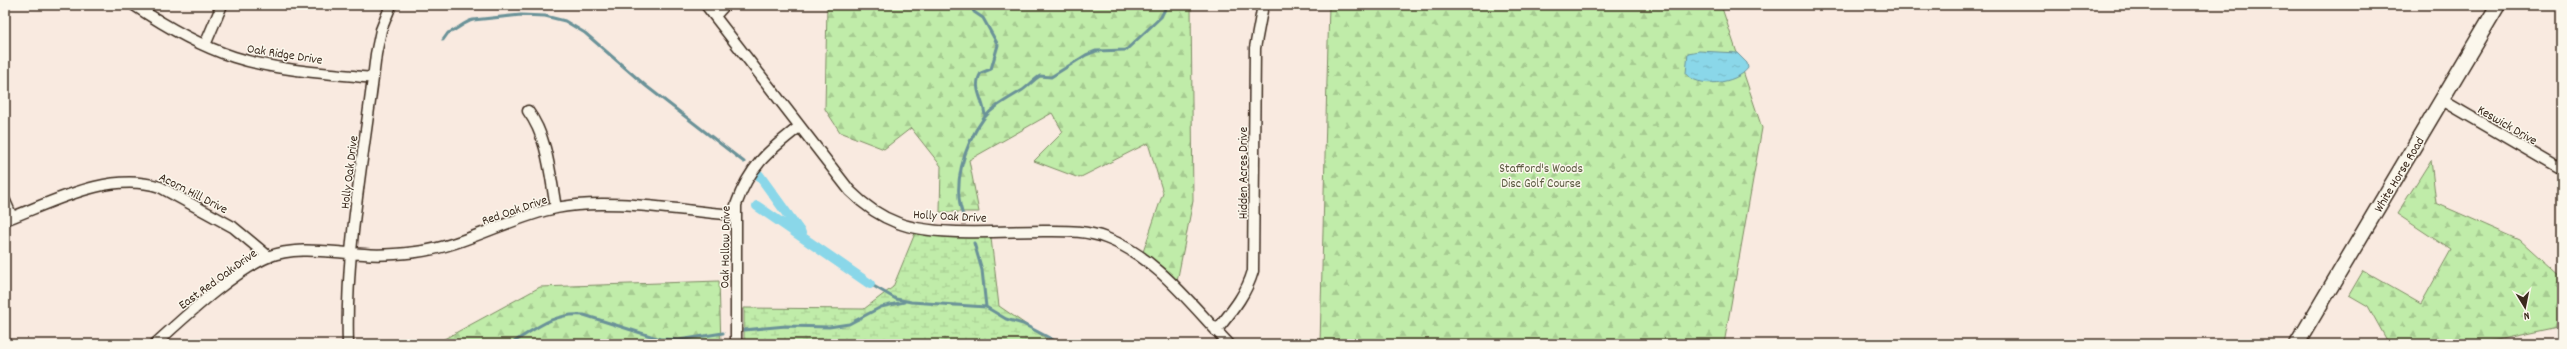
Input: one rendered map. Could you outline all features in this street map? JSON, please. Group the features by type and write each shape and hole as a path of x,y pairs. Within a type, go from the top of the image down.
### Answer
{"main road":[{"name":"White Horse Road","path":"2297,344 2498,5"}],"street":[{"name":"Oak Ridge Drive","path":"134,5 172,31 205,45 256,63 373,78"},
{"path":"205,45 222,5"},
{"name":"Holly Oak Drive","path":"348,344 346,309 351,253 373,78 380,30 391,5"},
{"name":"Holly Oak Drive","path":"706,5 850,191 886,218 910,226 946,231 1074,231 1106,238 1145,258 1229,344"},
{"path":"715,16 725,5"},
{"name":"Hidden Acres Drive","path":"1216,331 1242,299 1248,287 1253,270 1255,48 1263,5"},
{"name":"Keswick Drive","path":"2442,100 2562,170"},
{"path":"528,111 538,124 544,142 556,208"},
{"name":"Oak Hollow Drive","path":"736,344 736,205 743,187 754,167 767,152 799,127"},
{"name":"Acorn Hill Drive","path":"9,219 96,186 134,181 160,187 233,227 269,256"},
{"path":"5,201 9,219"},
{"name":"Red Oak Drive","path":"351,253 390,254 437,247 469,239 533,214 581,204 605,204 736,215"},
{"name":"East Red Oak Drive","path":"155,344 191,311 248,268 269,256 312,250 351,253"}],"green space":[{"path":"827,5 1191,5 1193,201 1176,287 1141,258 1163,193 1148,143 1079,178 1034,161 1063,132 1052,113 969,160 979,212 940,212 941,166 911,128 884,149 840,132 825,109"},
{"name":"Stafford's Woods Disc Golf Course","path":"1329,5 1721,5 1762,128 1724,344 1320,344"},
{"path":"2431,160 2436,203 2520,240 2562,278 2562,326 2478,344 2389,344 2368,306 2349,295 2363,271 2421,304 2451,250 2397,214"},
{"path":"918,226 991,238 999,306 1054,344 744,344 744,308 864,309 893,287"},
{"path":"719,281 721,344 435,344 540,287"}],"water":[{"path":"1699,51 1737,53 1747,63 1748,68 1735,78 1726,81 1707,83 1698,81 1691,78 1686,73 1688,53"}],"waterway":[{"path":"971,5 974,12 983,18 998,45 991,69 981,73 977,84 985,117"},
{"path":"965,220 959,194 961,167 970,141 984,118 1001,103 1024,89 1040,76 1051,77 1086,55 1096,51 1126,50 1161,17 1167,5"},
{"path":"443,40 448,33 473,20 521,15 545,16 565,21 585,33 646,86 744,162"},
{"path":"759,175 801,233"},
{"path":"757,206 870,284"},
{"path":"974,243 982,270 986,307"},
{"path":"870,284 896,299 911,302 986,307 1006,319 1023,324 1061,344"},
{"path":"744,330 786,326 829,327 849,324 881,307 904,302"},
{"path":"511,344 545,323 563,316 573,315 584,315 660,339 679,340 723,333"}]}
